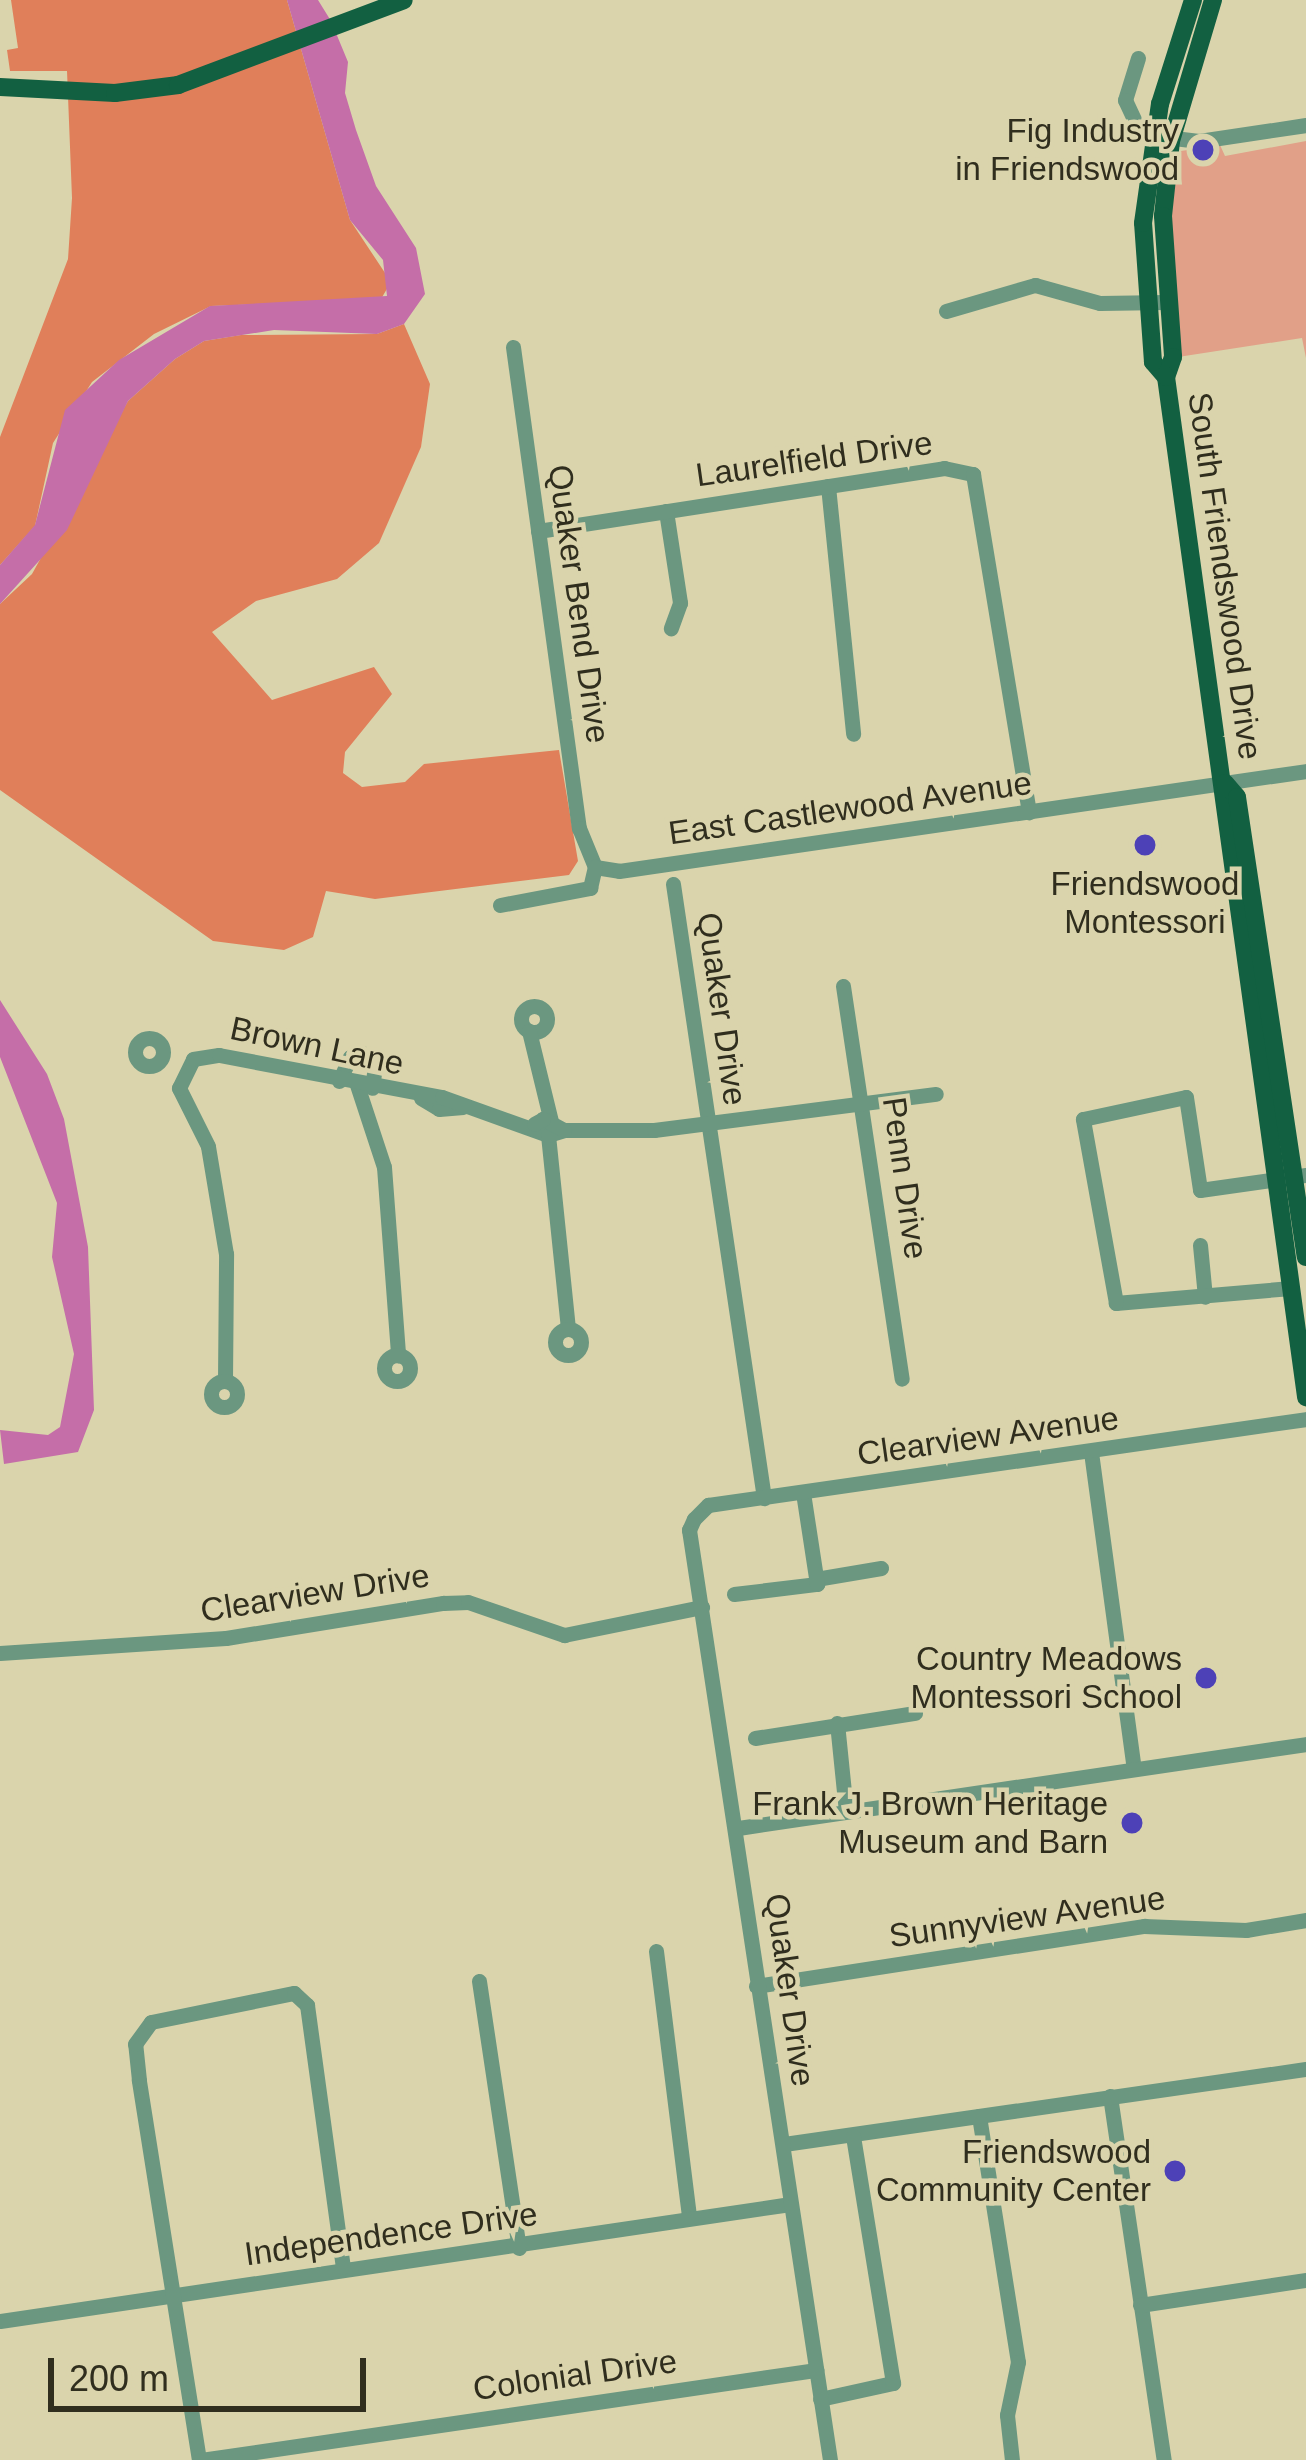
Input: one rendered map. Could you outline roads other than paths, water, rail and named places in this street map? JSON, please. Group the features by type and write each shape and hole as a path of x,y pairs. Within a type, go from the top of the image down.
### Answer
{"main road":[{"name":"South Friendswood Drive","path":"1193,0 1162,139 1155,303 1173,357 1166,376 1225,783 1237,797 1306,1257"},
{"name":"South Friendswood Drive","path":"1162,139 1214,0"},
{"path":"0,87 115,93 193,80 392,3"},
{"name":"South Friendswood Drive","path":"1292,1178 1291,1288 1306,1397"}],"street":[{"path":"1138,58 1125,100 1132,124 1162,139 1306,125"},
{"path":"946,311 1036,285 1100,304 1155,303"},
{"name":"Quaker Bend Drive","path":"513,346 579,828 595,867"},
{"name":"Laurelfield Drive","path":"538,530 944,468 973,474 1029,812"},
{"path":"828,486 854,734"},
{"path":"666,511 680,603 671,628"},
{"name":"East Castlewood Avenue","path":"595,867 619,871 1306,771"},
{"path":"500,905 590,888 595,867"},
{"name":"Quaker Drive","path":"674,884 764,1498"},
{"name":"Penn Drive","path":"843,986 865,1101 902,1379"},
{"path":"530,1031 556,1169 568,1329"},
{"path":"339,1081 350,1057 362,1053 375,1065 364,1086 394,1242 398,1355"},
{"name":"Brown Lane","path":"189,1065 161,1056 189,1065 339,1081 582,1135 936,1094"},
{"path":"189,1065 226,1254 225,1380"},
{"path":"373,1120 392,1093"},
{"path":"1291,1288 1116,1303 1083,1119 1186,1097 1200,1190 1292,1178"},
{"path":"556,1169 582,1135"},
{"path":"1200,1245 1205,1297"},
{"name":"Clearview Avenue","path":"690,1528 708,1505 1306,1419"},
{"path":"1091,1452 1134,1769"},
{"path":"803,1493 816,1580"},
{"name":"Quaker Drive","path":"690,1528 830,2460"},
{"path":"734,1594 881,1568"},
{"name":"Clearview Drive","path":"0,1653 226,1639 468,1602 564,1635 702,1607"},
{"path":"755,1738 915,1713"},
{"path":"836,1723 846,1811"},
{"path":"738,1828 1306,1744"},
{"name":"Sunnyview Avenue","path":"756,1987 1144,1926 1246,1930 1306,1921"},
{"path":"656,1952 689,2215"},
{"path":"479,1981 519,2248"},
{"path":"200,2460 170,2295 136,2042 151,2022 294,1993 307,2005 344,2267"},
{"path":"784,2144 1306,2069"},
{"path":"1110,2096 1164,2460"},
{"path":"979,2116 1018,2362 1007,2415 1012,2460"},
{"path":"820,2399 892,2383 854,2135"},
{"name":"Independence Drive","path":"0,2321 344,2267 519,2248 689,2215 790,2204"},
{"path":"1141,2306 1306,2279"},
{"name":"Colonial Drive","path":"200,2460 816,2370"}],"place":[{"name":"Fig Industry in Friendswood","path":"1203,150"},
{"name":"Friendswood Montessori","path":"1145,845"},
{"name":"Country Meadows Montessori School","path":"1206,1678"},
{"name":"Frank J. Brown Heritage Museum and Barn","path":"1132,1823"},
{"name":"Friendswood Community Center","path":"1175,2171"}]}
